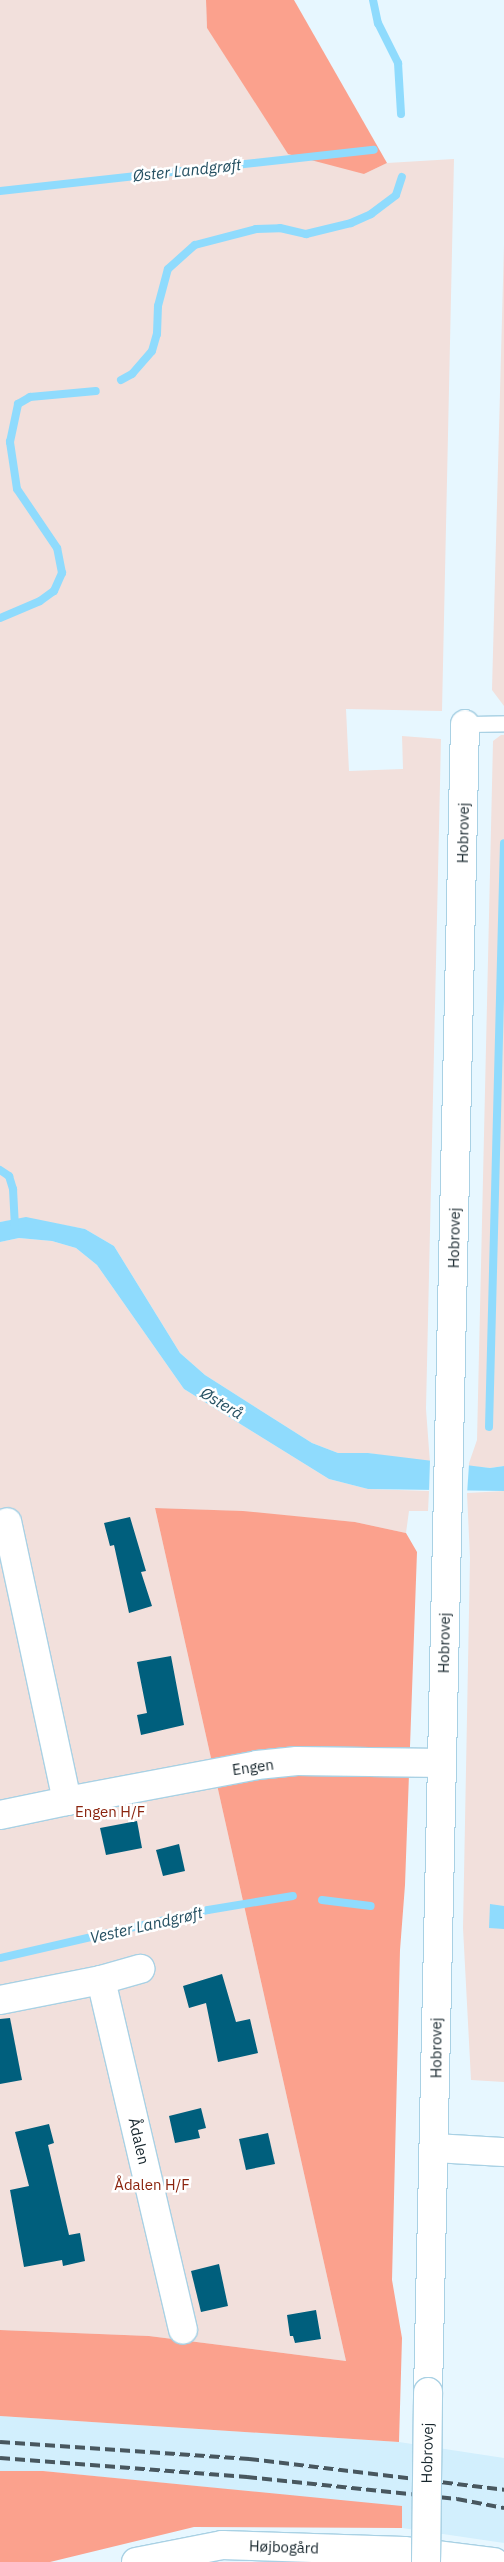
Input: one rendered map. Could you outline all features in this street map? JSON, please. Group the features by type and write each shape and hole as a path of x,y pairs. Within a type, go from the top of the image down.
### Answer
{"street":[{"name":"Hobrovej","path":"426,2562 428,2392 436,2148 437,1900 442,1763 465,724"},
{"path":"7,1522 67,1801"},
{"name":"Engen","path":"0,1815 257,1765 297,1761 442,1763"},
{"path":"0,2000 101,1980 140,1969"},
{"name":"Ådalen","path":"101,1980 183,2330"},
{"path":"436,2148 504,2152"},
{"name":"Højbogård","path":"136,2562 222,2545 404,2551 494,2562"}],"lane":[{"path":"465,724 504,723"}],"shaded area":[{"path":"206,0 294,0 387,163 364,174 288,154 207,28"},
{"path":"155,1508 243,1511 355,1522 406,1533 417,1552 405,1885 400,1950 392,2280 402,2338 399,2442 0,2416 0,2330 149,2336 346,2361"},
{"path":"0,2416 399,2442 504,2458 504,2543 402,2528 402,2507 43,2471 0,2471"},
{"path":"0,2471 43,2471 402,2506 402,2528 194,2527 50,2562 0,2562"}],"green space":[{"path":"0,0 206,0 207,28 364,174 387,163 454,159 442,711 346,709 349,771 403,769 402,736 441,739 426,1409 430,1463 368,1453 338,1453 312,1443 205,1375 180,1353 114,1246 85,1229 26,1218 0,1222"},
{"path":"504,244 504,706 492,690"},
{"path":"504,735 504,1466 490,1468 468,1466 477,1440 493,741"},
{"path":"19,1238 52,1241 76,1248 97,1265 184,1389 329,1479 368,1489 429,1491 428,1511 409,1511 406,1533 355,1522 235,1511 155,1508 346,2361 149,2336 0,2330 0,1242"},
{"path":"504,1491 504,2082 471,2080 463,1928 470,1558 467,1493"}],"water":[{"name":"Østerå","path":"26,1217 85,1229 114,1246 180,1353 205,1375 312,1443 338,1453 368,1453 490,1468 504,1466 504,1491 368,1489 329,1479 184,1389 97,1265 76,1248 52,1241 19,1238 0,1242 0,1222"},
{"path":"490,1904 504,1906 504,1929 489,1928"}],"pier":[{"path":"430,1460 469,1464 467,1495 429,1493"}],"building":[{"path":"130,1517 146,1571 141,1572 152,1606 129,1613 114,1545 110,1546 104,1523"},
{"path":"171,1656 184,1725 141,1735 137,1715 147,1713 137,1662"},
{"path":"137,1821 142,1848 106,1855 100,1828"},
{"path":"179,1844 185,1871 163,1876 156,1850"},
{"path":"222,1974 236,2022 250,2019 258,2053 218,2062 206,2003 189,2008 183,1986"},
{"path":"10,2018 22,2080 0,2084 0,2019"},
{"path":"201,2108 206,2128 198,2130 200,2138 175,2143 169,2116"},
{"path":"49,2124 54,2143 48,2145 69,2235 80,2233 85,2261 63,2266 62,2260 24,2267 10,2190 29,2186 15,2132"},
{"path":"268,2133 275,2164 246,2170 239,2139"},
{"path":"219,2264 228,2306 201,2312 191,2271"},
{"path":"316,2310 321,2339 295,2343 293,2336 290,2336 287,2315"}],"waterway":[{"path":"373,0 378,23 398,63 401,114"},
{"name":"Øster Landgrøft","path":"0,191 374,150"},
{"path":"121,380 132,374 152,351 157,334 158,306 168,269 195,245 256,229 280,228 306,234 351,223 371,214 396,195 402,177"},
{"path":"0,618 40,601 54,591 62,573 57,548 17,489 10,442 18,404 30,397 96,391"},
{"path":"489,1427 504,843"},
{"path":"0,1170 9,1176 13,1189 15,1228"},
{"name":"Vester Landgrøft","path":"0,1958 208,1910 293,1896"},
{"name":"Vester Landgrøft","path":"322,1900 371,1906"}],"railway":[{"path":"0,2442 249,2459 504,2490"},
{"path":"0,2458 247,2477 457,2499 504,2508"}],"park label":[{"name":"Engen H/F","path":"110,1812"},
{"name":"Ådalen H/F","path":"152,2185"}]}
